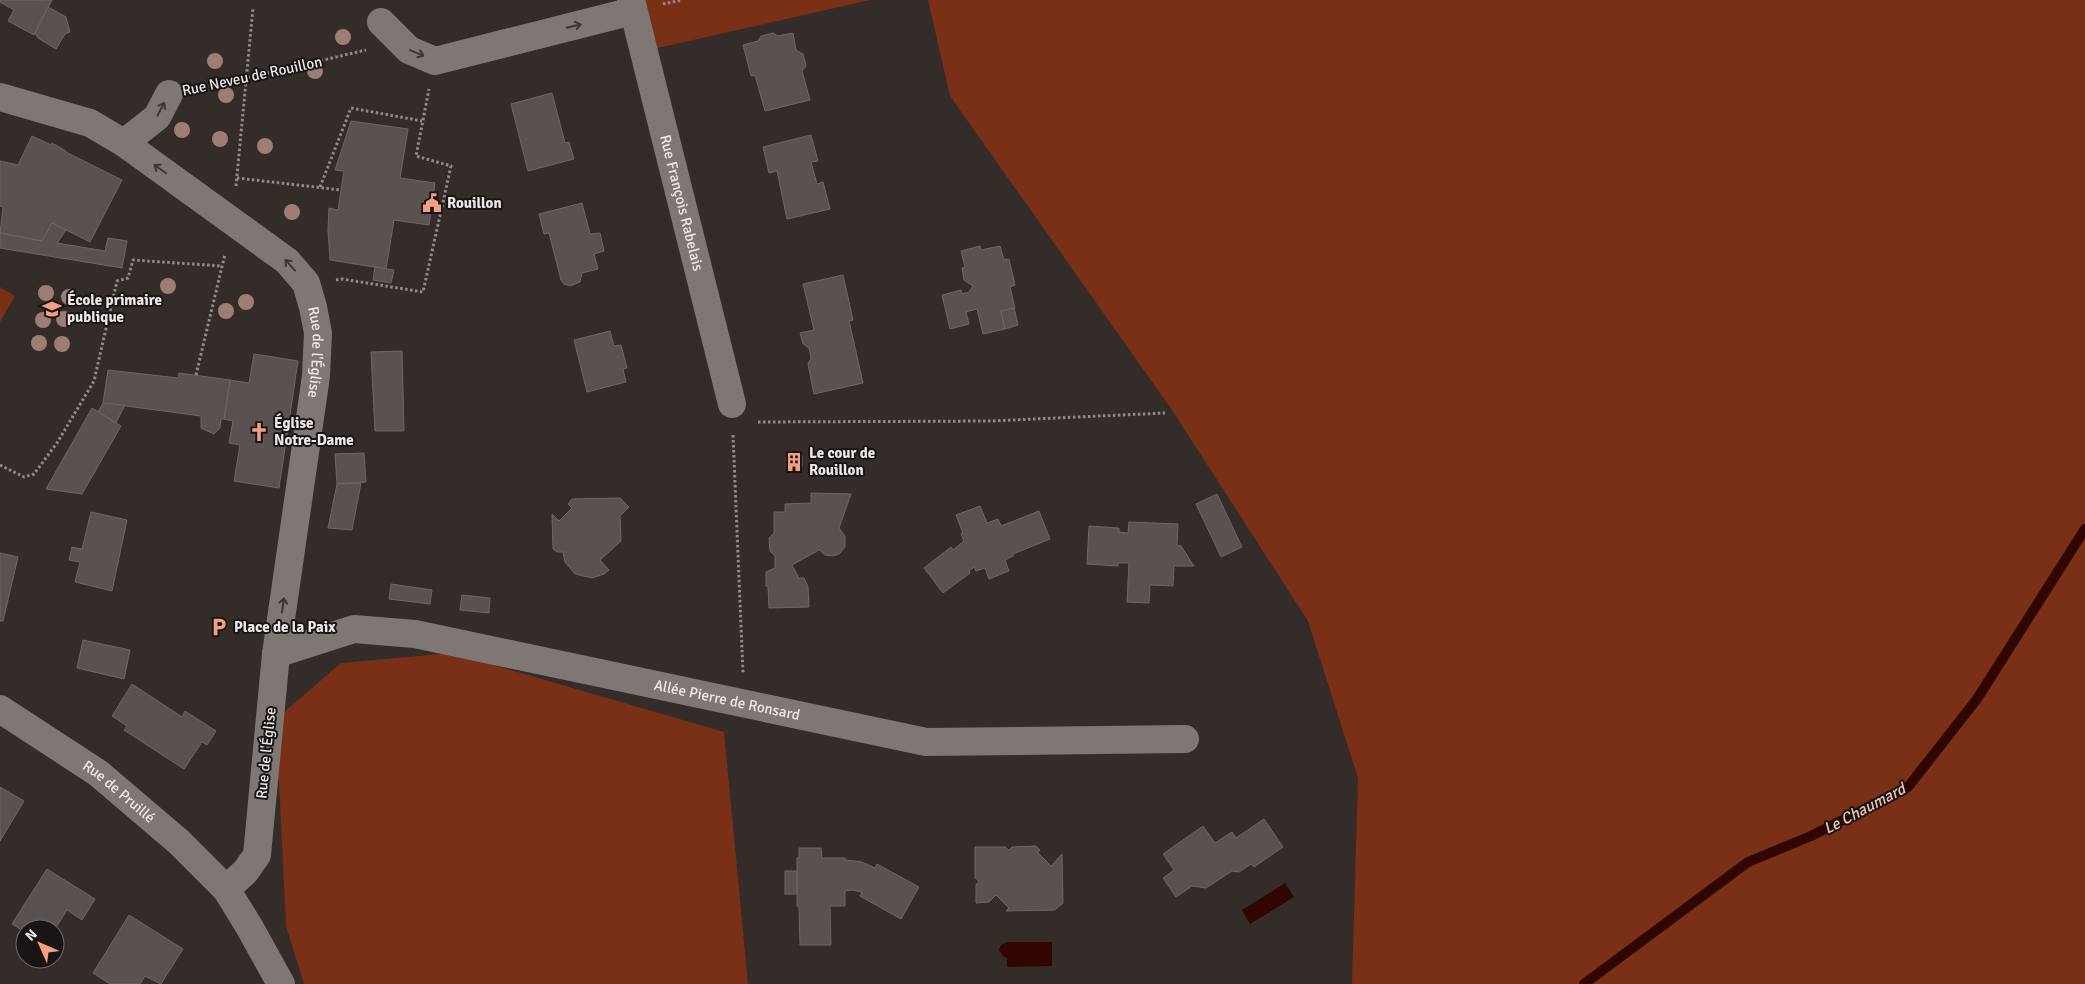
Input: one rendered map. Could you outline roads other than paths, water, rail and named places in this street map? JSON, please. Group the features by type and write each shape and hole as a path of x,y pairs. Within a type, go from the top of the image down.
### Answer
{"street":[{"path":"381,22 409,50 435,61 632,5"},
{"name":"Rue François Rabelais","path":"632,5 732,404"},
{"name":"Rue Neveu de Rouillon","path":"124,143 157,117 169,94"},
{"name":"Rue de l'Église","path":"0,97 90,123 124,143 287,261 306,284 318,333 316,376 276,654 257,855 245,872 226,889"},
{"name":"Allée Pierre de Ronsard","path":"276,654 354,629 415,634 926,742 1186,739"},
{"name":"Rue de Pruillé","path":"0,708 98,772 179,842 226,889 281,984"}],"waterway":[{"name":"Le Chaumard","path":"1584,984 1748,862 1811,836 1908,787 1977,699 2085,529"}],"place":[{"name":"Rouillon","path":"432,203"},
{"name":"École primaire publique","path":"52,309"},
{"name":"Église Notre-Dame","path":"259,432"},
{"name":"Le cour de Rouillon","path":"794,462"},
{"name":"Place de la Paix","path":"219,627"}]}
